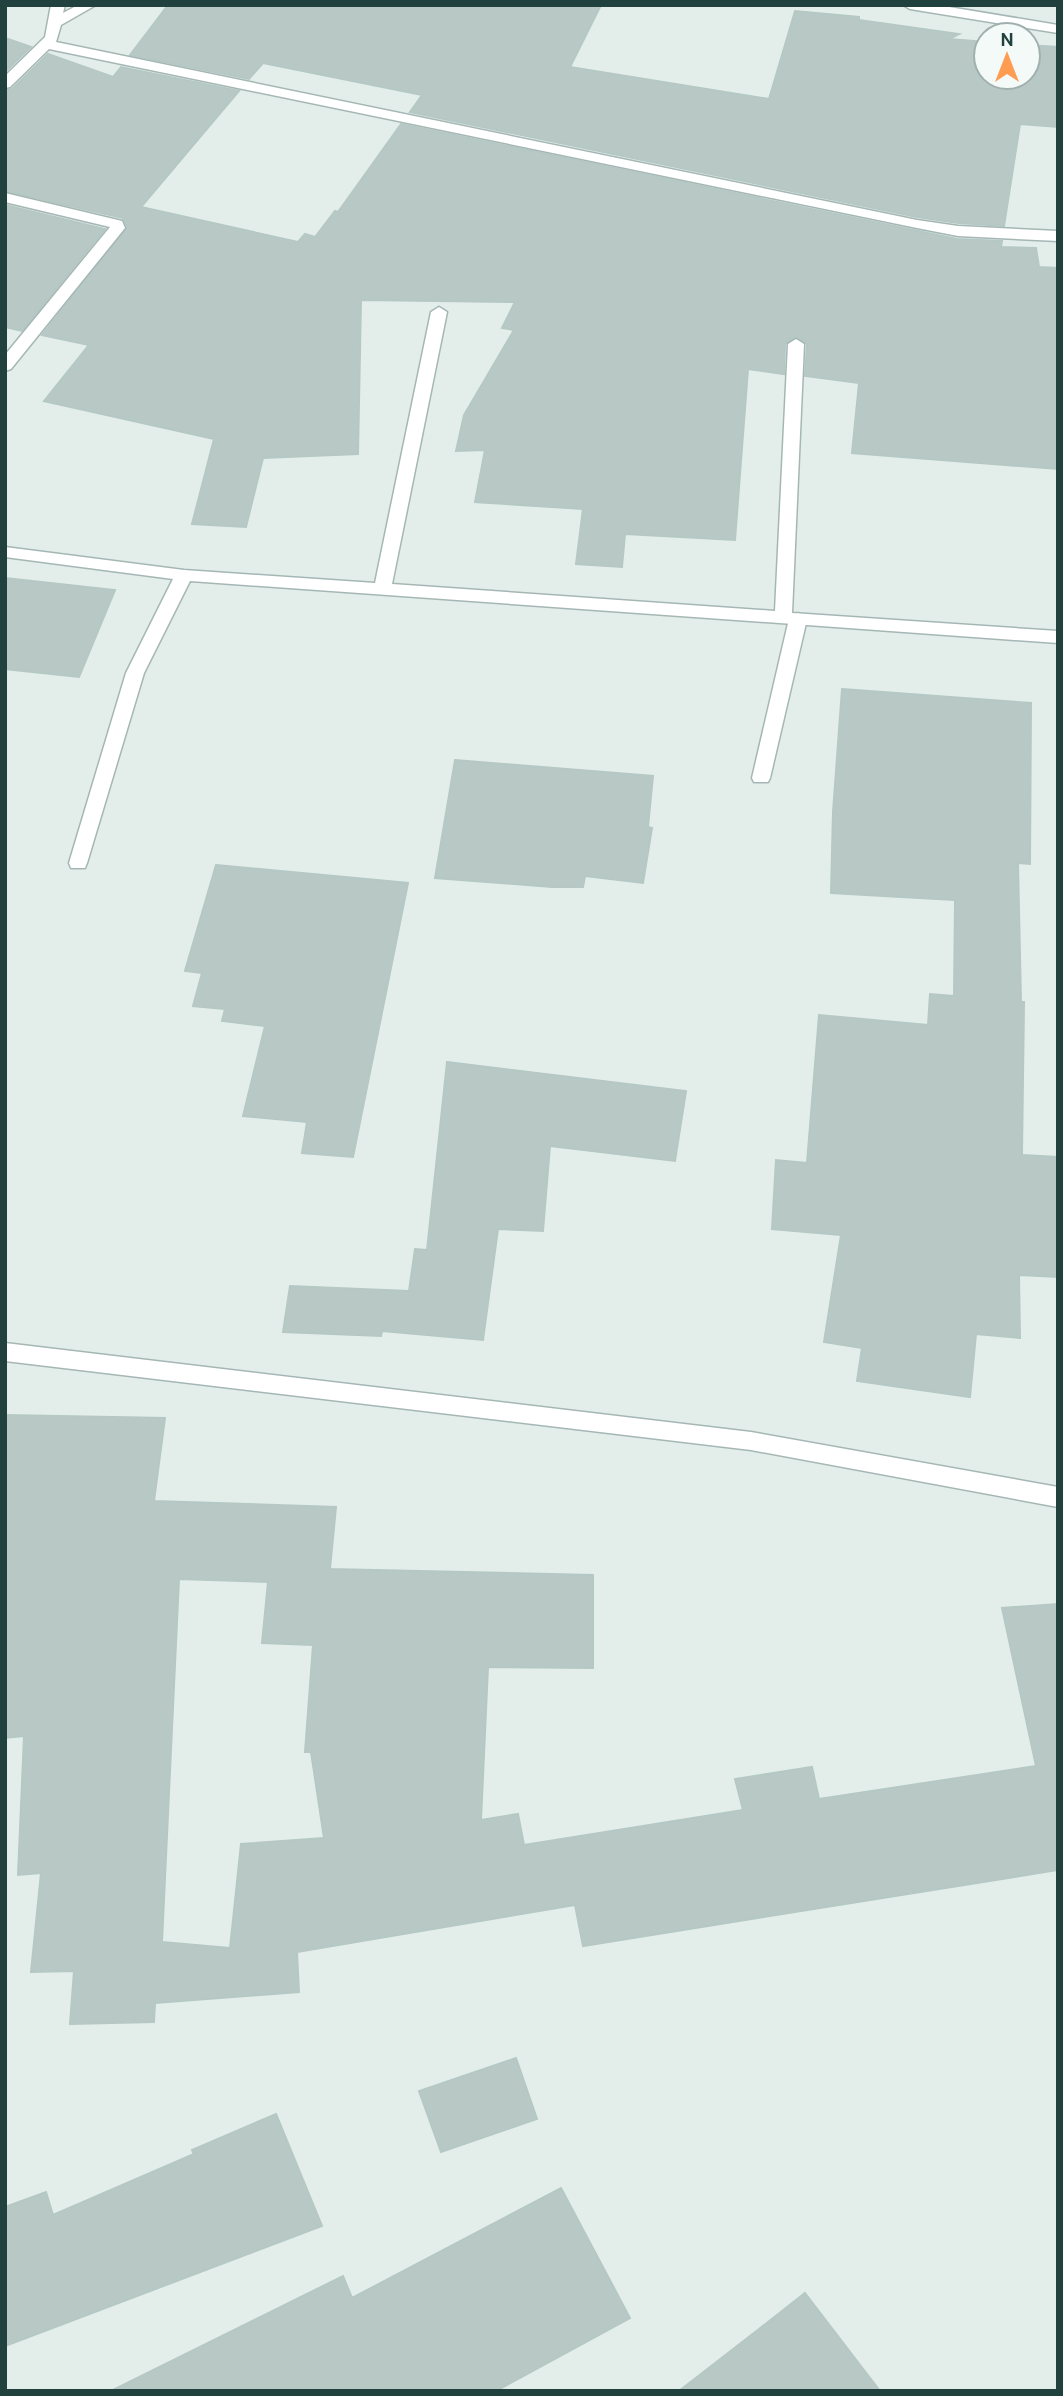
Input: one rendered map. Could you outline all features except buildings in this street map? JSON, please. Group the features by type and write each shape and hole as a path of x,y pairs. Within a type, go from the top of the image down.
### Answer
{"street":[{"path":"5,84 52,38 58,5"},
{"path":"56,22 89,5"},
{"path":"910,5 1058,29"},
{"path":"46,44 917,224 958,231 1058,236"},
{"path":"5,197 117,224 117,229 5,366"},
{"path":"382,589 439,312"},
{"path":"761,778 791,618 796,344"},
{"path":"5,552 184,575 1058,637"},
{"path":"78,863 135,673 184,575"},
{"path":"5,1352 751,1441 1058,1497"}]}
